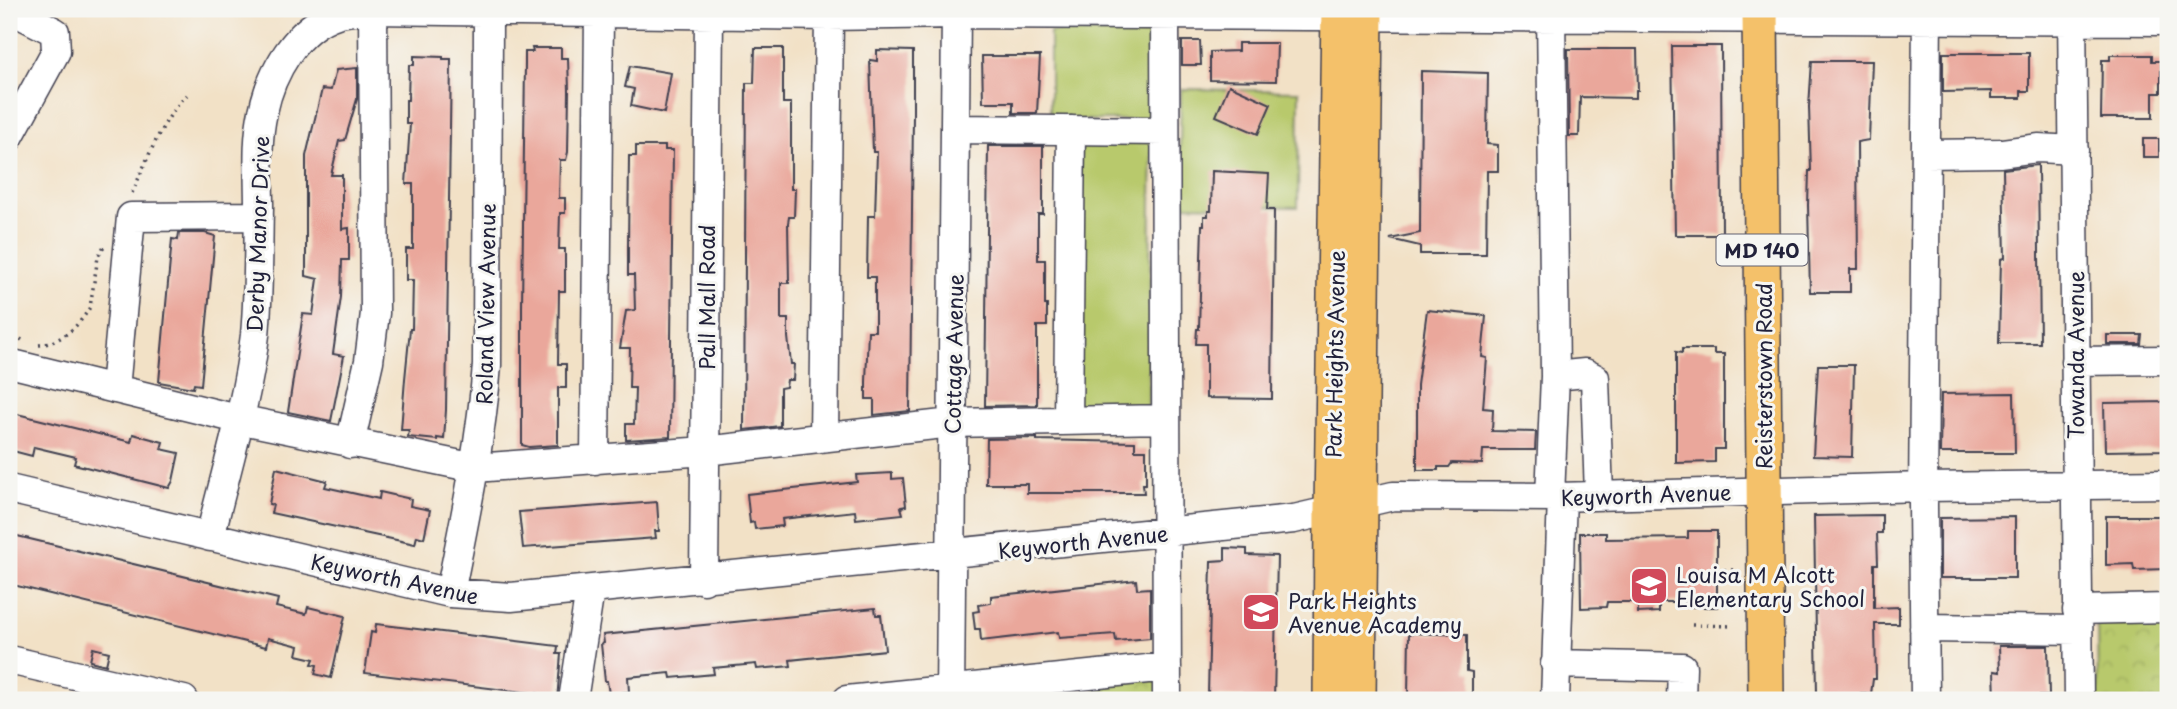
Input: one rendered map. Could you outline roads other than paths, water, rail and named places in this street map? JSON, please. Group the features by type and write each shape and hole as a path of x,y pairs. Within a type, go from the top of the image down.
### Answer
{"main road":[{"name":"Park Heights Avenue","path":"1331,700 1346,507 1352,13"},
{"name":"Reisterstown Road","path":"1760,14 1766,700"},
{"name":"Park Heights Avenue","path":"1346,507 1358,700"}],"street":[{"path":"9,137 56,51 55,32 10,9"},
{"path":"350,444 369,361 375,313 363,11 830,16 956,11 2072,15 2168,22"},
{"name":"Derby Manor Drive","path":"209,537 255,336 262,114 278,69 290,49 303,35 335,15 363,11"},
{"name":"Cottage Avenue","path":"950,695 956,11"},
{"name":"Roland View Avenue","path":"450,593 475,468 487,365 488,12"},
{"path":"595,460 599,13"},
{"name":"Pall Mall Road","path":"704,580 709,13"},
{"path":"1165,13 1167,700"},
{"path":"1551,13 1556,497 1555,700"},
{"path":"1925,700 1927,15"},
{"name":"Towanda Avenue","path":"2072,15 2079,700"},
{"path":"824,437 830,16"},
{"path":"955,129 1165,131"},
{"path":"1068,421 1071,130"},
{"path":"1926,153 2001,153 2038,148 2074,150"},
{"path":"114,388 131,217 259,216"},
{"path":"2075,361 2168,360"},
{"path":"9,363 238,419 475,468 705,451 952,424 1166,419"},
{"path":"1555,376 1585,373 1595,378 1599,496"},
{"name":"Keyworth Avenue","path":"9,489 450,593 511,597 704,580 1294,519 1393,496 1556,497 1924,487 2168,484"},
{"path":"573,700 590,590"},
{"path":"1924,628 2077,620 2168,608"},
{"path":"9,660 184,700"},
{"path":"1555,664 1682,667 1681,700"},
{"path":"847,700 950,695 1167,667"}],"place":[{"name":"Louisa M Alcott Elementary School","path":"1649,586"},
{"name":"Park Heights Avenue Academy","path":"1261,612"}]}
